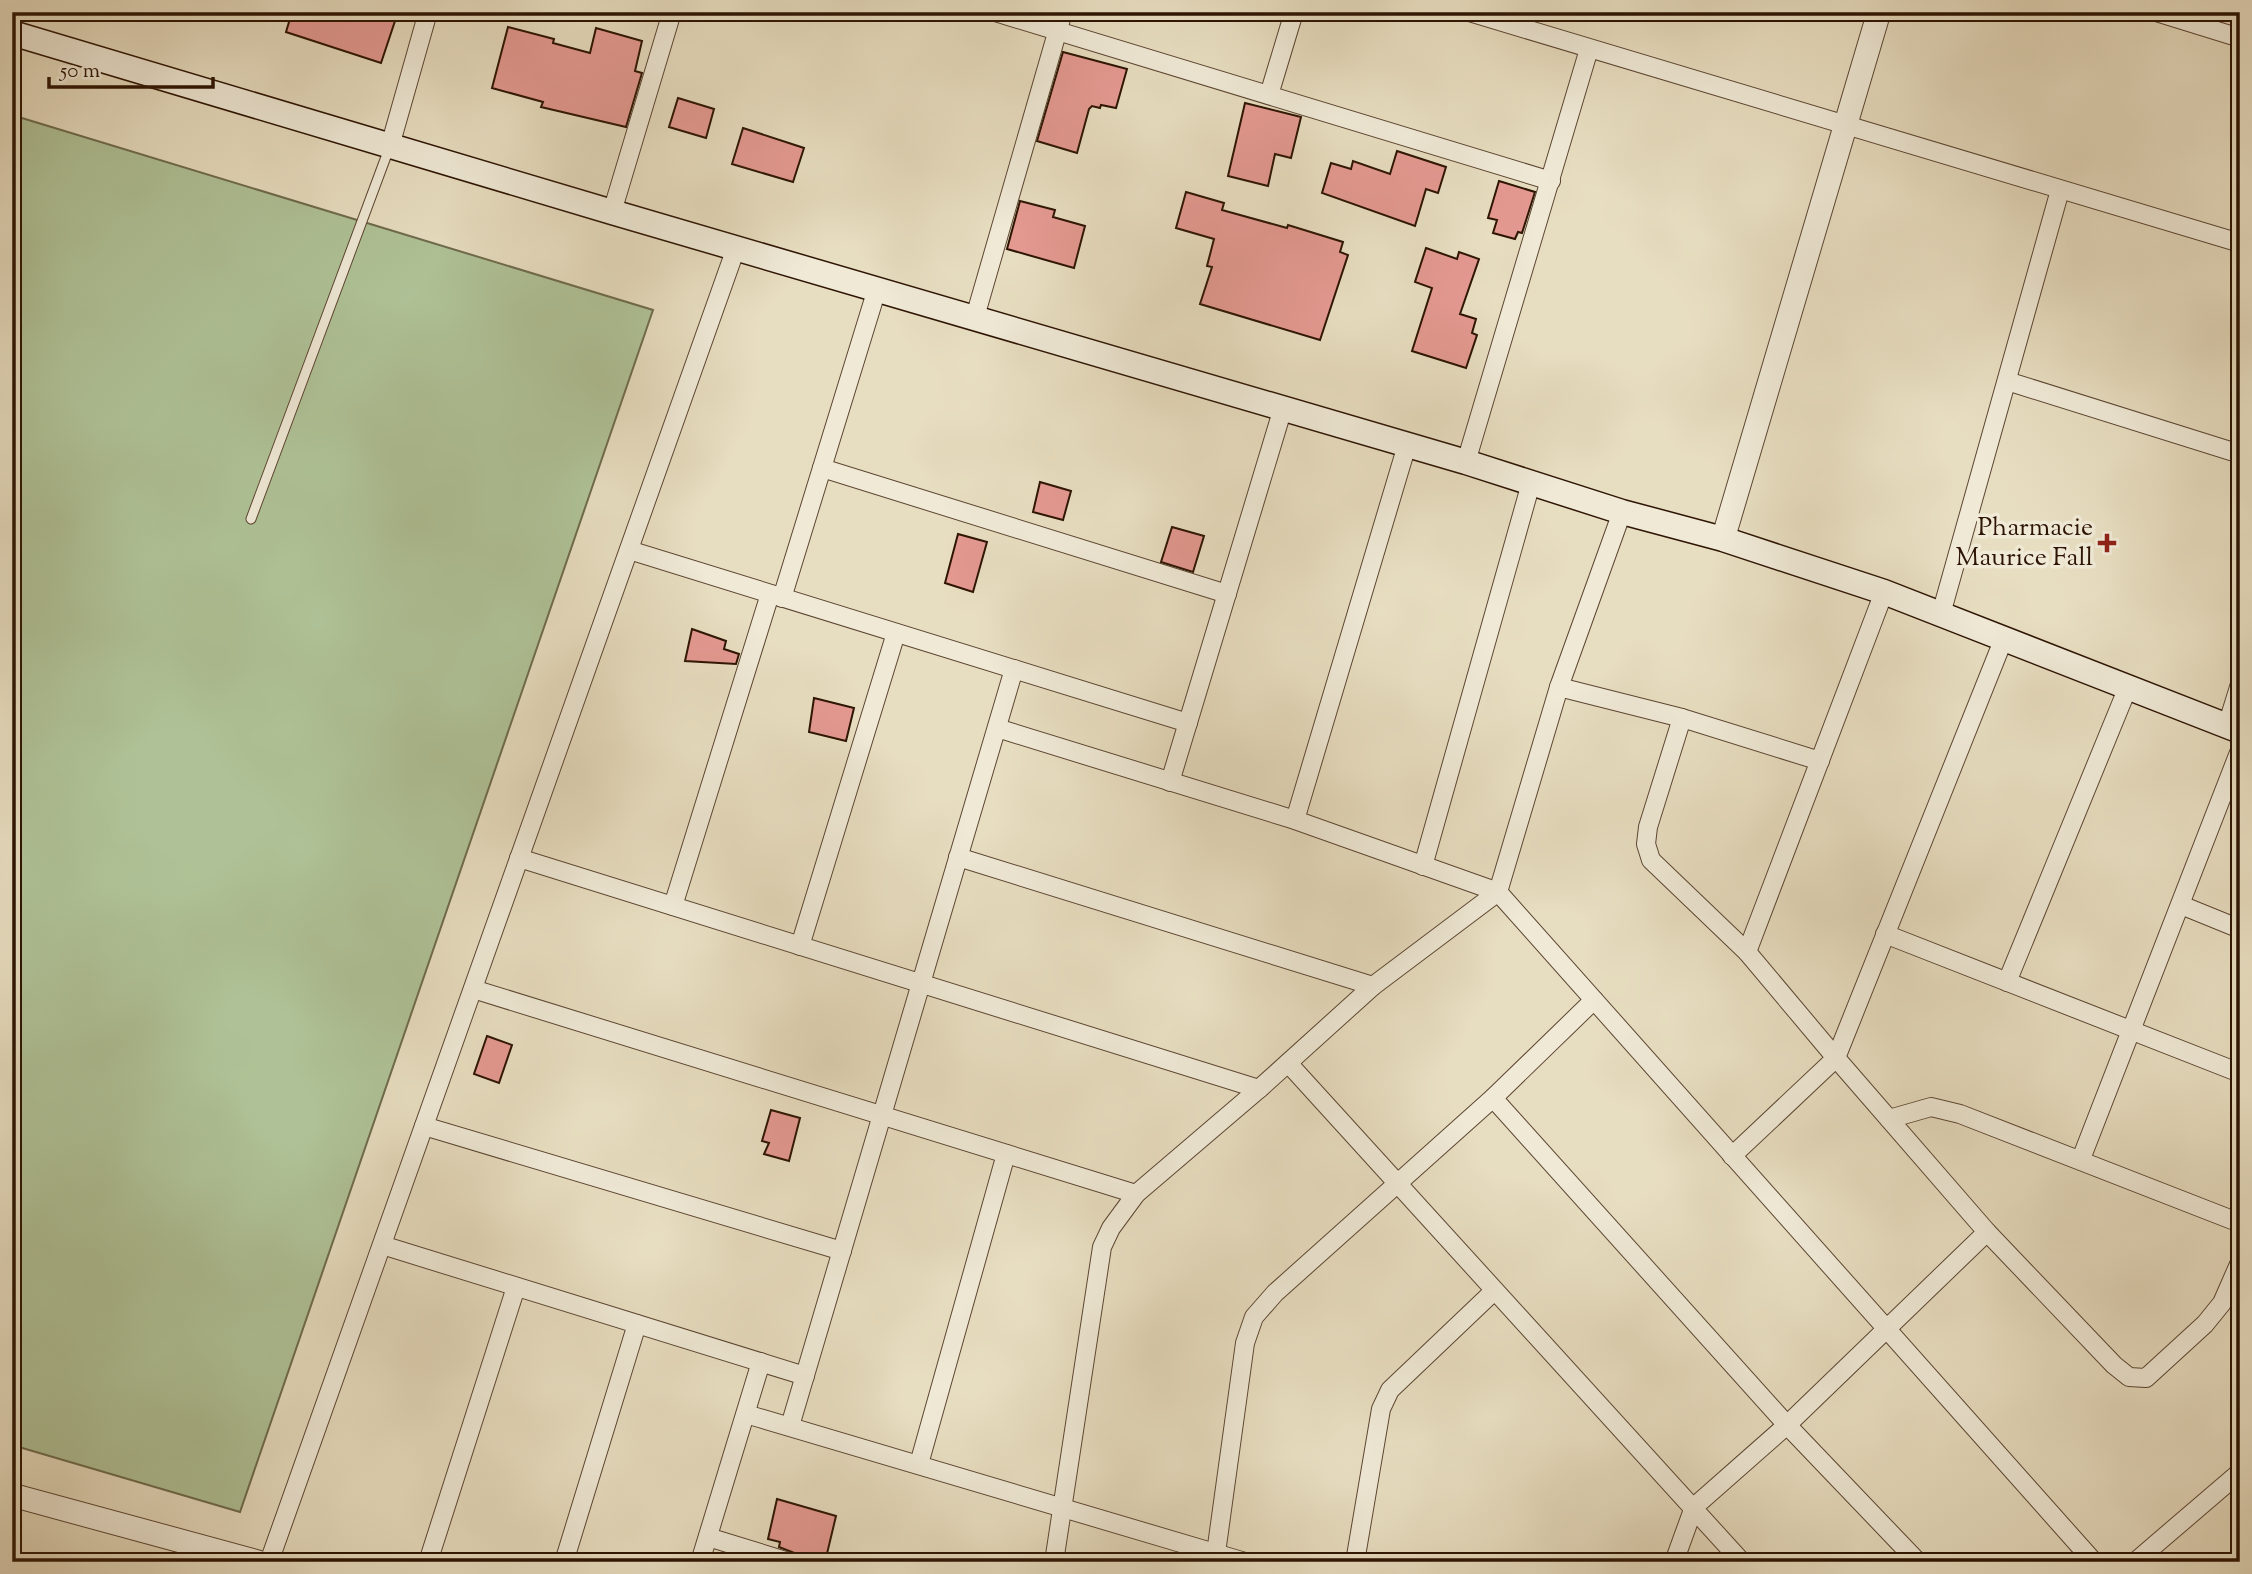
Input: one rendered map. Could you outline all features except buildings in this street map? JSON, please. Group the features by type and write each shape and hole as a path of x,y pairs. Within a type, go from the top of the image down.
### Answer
{"main road":[{"path":"12,33 1466,462 1622,512 1723,539 1884,592 2233,728"}],"street":[{"path":"390,146 428,12"},
{"path":"612,212 672,12"},
{"path":"995,12 1551,181"},
{"path":"975,317 1062,12"},
{"path":"1269,95 1294,12"},
{"path":"1469,12 2240,243"},
{"path":"1723,539 1879,12"},
{"path":"2156,12 2240,38"},
{"path":"1466,462 1589,49"},
{"path":"1941,614 2060,190"},
{"path":"269,1562 736,248"},
{"path":"673,906 776,596 822,468 877,289"},
{"path":"2007,381 2240,454"},
{"path":"1170,782 1283,408"},
{"path":"1295,821 1408,446"},
{"path":"822,468 1227,594"},
{"path":"1423,866 1531,483"},
{"path":"1054,1562 1102,1247 1111,1228 1136,1195 1373,986 1498,892 1559,687 1622,512"},
{"path":"629,550 1188,723"},
{"path":"1747,952 1884,592"},
{"path":"800,946 896,633"},
{"path":"1732,1156 1836,1058 2004,638"},
{"path":"790,1426 1014,669"},
{"path":"2233,728 2240,684"},
{"path":"1559,687 1682,718 1820,761"},
{"path":"2007,982 2127,687"},
{"path":"1682,718 1648,827 1646,844 1651,860 1747,952 1987,1232 2129,1377 2146,1378 2205,1324 2221,1303 2240,1262"},
{"path":"996,728 1295,821 1498,892 2094,1562"},
{"path":"2081,1160 2240,750"},
{"path":"958,857 1373,986"},
{"path":"519,858 1259,1089"},
{"path":"2181,905 2240,929"},
{"path":"1885,934 2240,1073"},
{"path":"473,989 1136,1195"},
{"path":"1216,1553 1245,1343 1254,1317 1275,1293 1493,1098 1594,1000"},
{"path":"1288,1063 1742,1562"},
{"path":"1493,1098 1787,1424 1918,1562"},
{"path":"1889,1119 1931,1107 1960,1114 2240,1223"},
{"path":"424,1126 842,1251"},
{"path":"919,1464 1006,1154"},
{"path":"1674,1562 1694,1507 1887,1331 1987,1232"},
{"path":"382,1245 805,1376"},
{"path":"428,1562 516,1287"},
{"path":"1355,1562 1381,1409 1390,1390 1494,1291"},
{"path":"565,1562 637,1324"},
{"path":"700,1562 761,1362"},
{"path":"746,1414 1245,1562"},
{"path":"2135,1562 2240,1472"},
{"path":"12,1495 197,1554 258,1562"},
{"path":"708,1537 789,1562"}],"lane":[{"path":"251,519 390,146"}],"green space":[{"path":"12,115 653,310 240,1512 12,1445"}],"place":[{"name":"Pharmacie Maurice Fall","path":"2107,543"}]}
